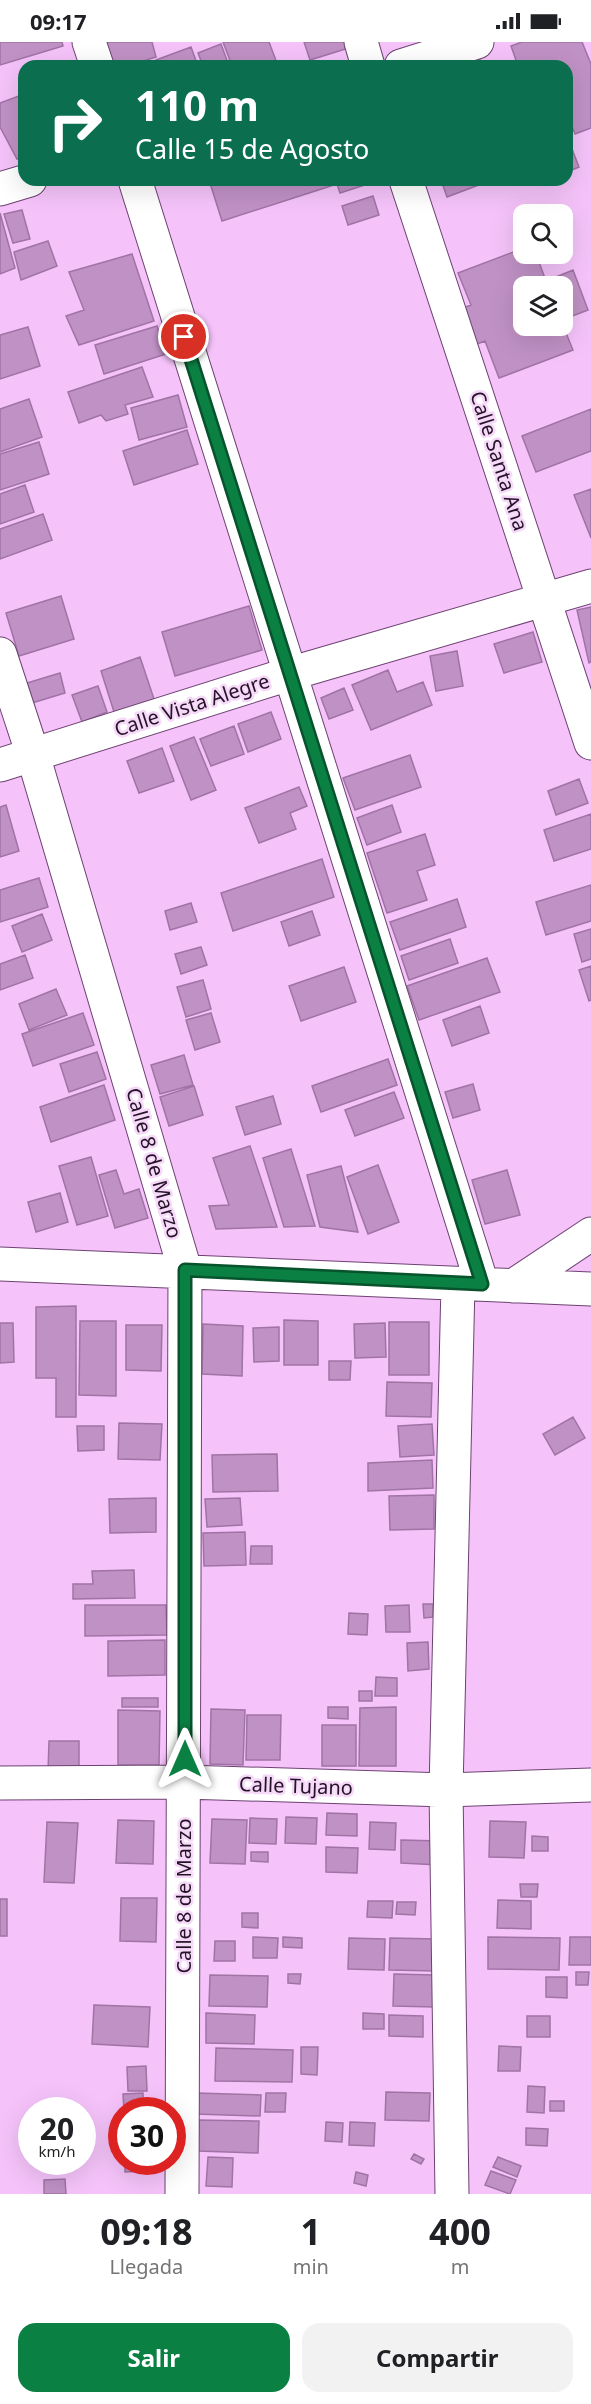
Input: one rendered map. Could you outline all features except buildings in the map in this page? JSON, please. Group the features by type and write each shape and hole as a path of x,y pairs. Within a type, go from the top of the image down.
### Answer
{"street":[{"path":"89,42 95,60"},
{"path":"361,42 366,60"},
{"path":"420,60 477,42"},
{"path":"0,189 18,184"},
{"path":"137,186 289,674 484,1285 447,1790 452,2194"},
{"name":"Calle Santa Ana","path":"408,186 591,743"},
{"name":"Calle Vista Alegre","path":"0,765 289,674 591,586"},
{"name":"Calle 8 de Marzo","path":"0,654 33,755 185,1270 182,2194"},
{"path":"484,1285 591,1234"},
{"path":"0,1264 185,1270 591,1289"},
{"name":"Calle Tujano","path":"0,1783 185,1782 447,1790 591,1785"}],"route":[{"path":"184,337 482,1284 185,1270 185,1759"}]}
